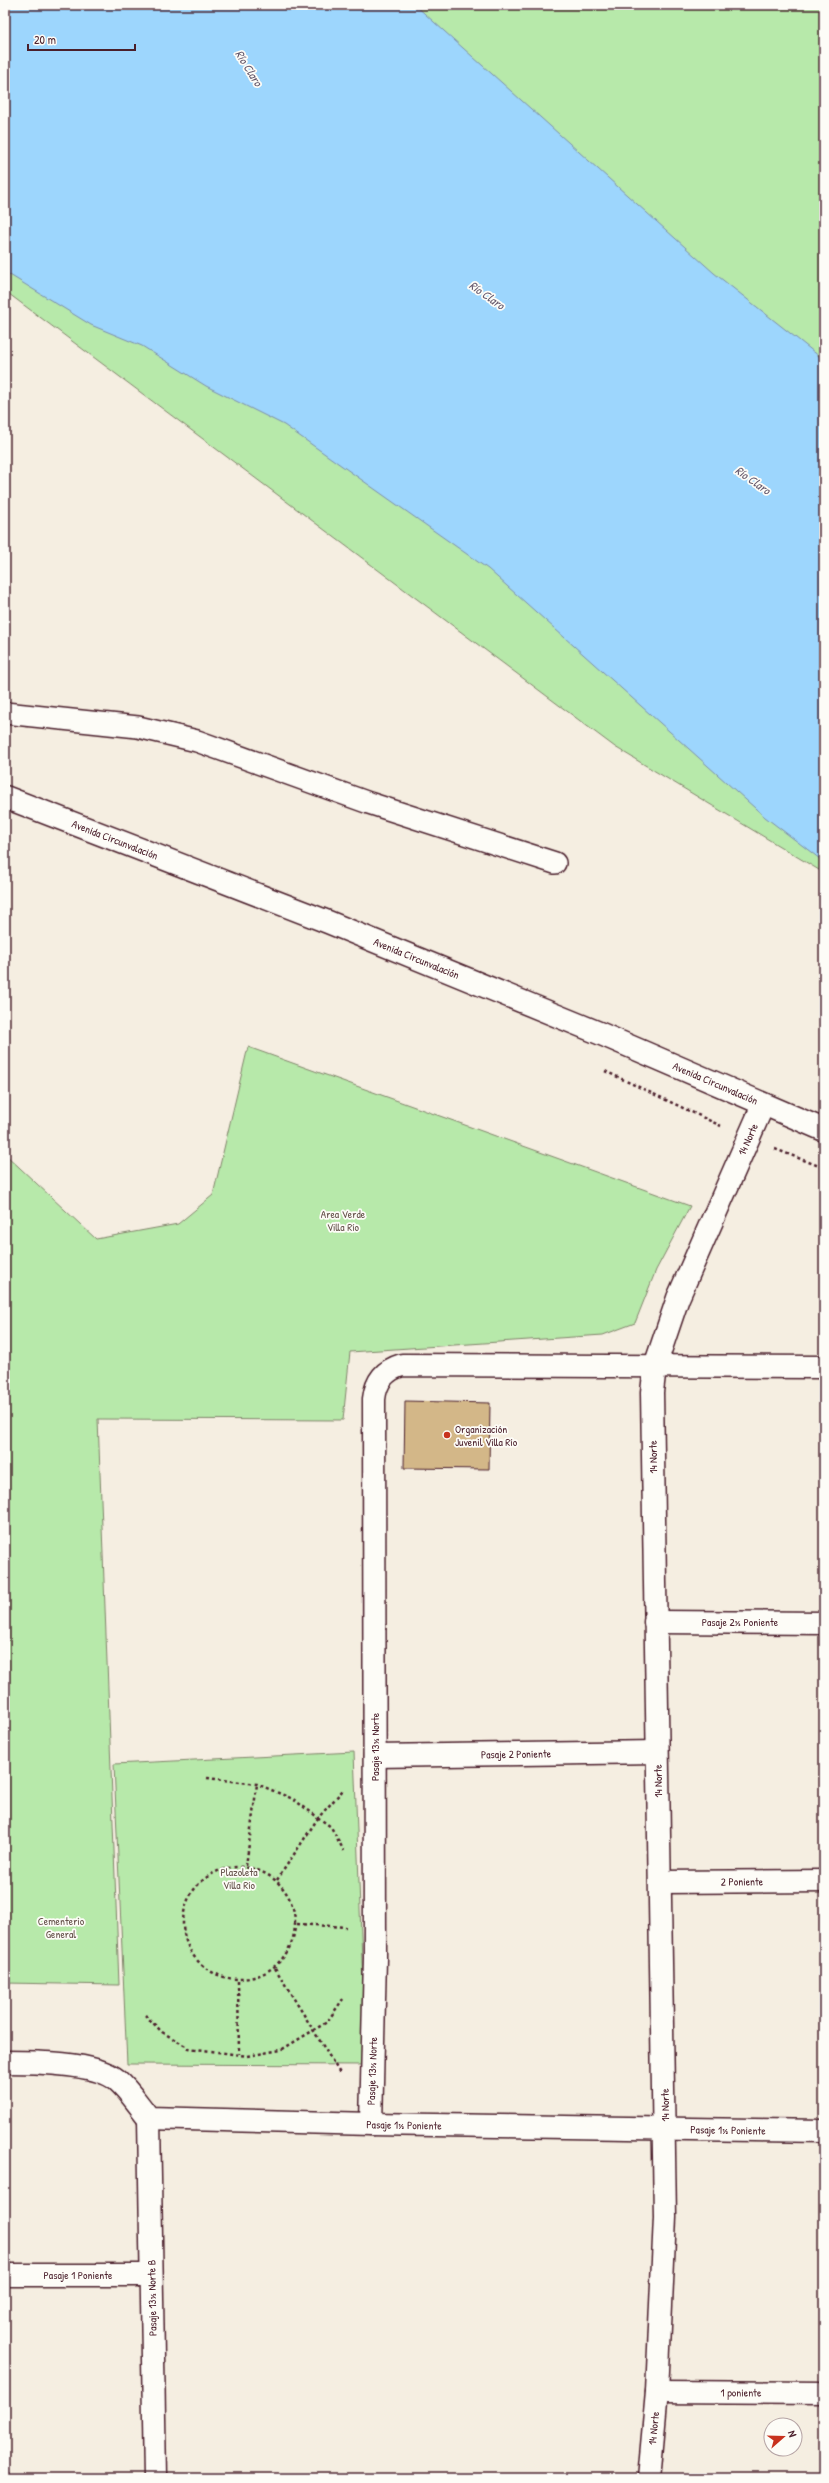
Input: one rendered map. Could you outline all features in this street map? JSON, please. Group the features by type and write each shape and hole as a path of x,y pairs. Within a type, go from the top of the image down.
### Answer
{"street":[{"name":"Avenida Circunvalación","path":"5,797 328,922 599,1033 824,1130"},
{"name":"14 Norte","path":"649,2478 657,2392 666,2217 652,1392 655,1366 684,1284 763,1105"},
{"name":"Pasaje 13½ Norte","path":"371,2124 375,1958 375,1390 385,1374 402,1365 655,1366"},
{"path":"655,1366 824,1367"},
{"name":"Pasaje 2½ Poniente","path":"655,1622 824,1623"},
{"name":"Pasaje 2 Poniente","path":"375,1756 657,1752"},
{"name":"2 Poniente","path":"660,1882 824,1881"},
{"path":"5,2062 57,2063 90,2069 116,2079 149,2118"},
{"name":"Pasaje 1½ Poniente","path":"149,2118 371,2124 824,2131"},
{"name":"Pasaje 13½ Norte B","path":"149,2118 155,2478"},
{"name":"Pasaje 1 Poniente","path":"5,2275 151,2275"},
{"name":"1 poniente","path":"657,2392 824,2393"}],"lane":[{"path":"5,713 138,727 197,741 369,803 555,863"}],"path":[{"path":"277,1880 318,1818 375,1756"},
{"path":"207,1778 257,1784 293,1799 331,1827 345,1854"},
{"path":"246,1866 257,1784"},
{"path":"246,1866 255,1868 277,1880 295,1910 295,1935 284,1958 275,1968 265,1975 238,1981 214,1975 194,1958 182,1929 184,1908 199,1882 225,1867 246,1866"},
{"path":"296,1924 360,1928 375,1958"},
{"path":"275,1968 342,2077"},
{"path":"238,1981 239,2054"},
{"path":"145,2015 162,2032 189,2048 247,2056 281,2050 314,2030 327,2022 344,1997"}],"green space":[{"path":"5,5 824,5 824,873 615,747 5,291"},
{"name":"Area Verde Villa Río","path":"248,1047 690,1206 656,1270 635,1323 603,1335 350,1352 343,1420 98,1419 119,1985 5,1983 5,1154 96,1239 178,1224 213,1195"},
{"name":"Plazoleta Villa Río","path":"354,1752 366,2065 127,2064 114,1764"}],"water":[{"name":"Río Claro","path":"5,5 415,5 714,273 824,360 824,862 765,817 488,569 284,425 206,386 142,346 91,325 5,272"}],"building":[{"name":"Organización Juvenil Villa Río","path":"405,1401 490,1403 489,1469 404,1468"}],"place":[{"name":"Organización Juvenil Villa Río","path":"447,1435"}],"park label":[{"name":"Cementerio General","path":"61,1927"}]}
